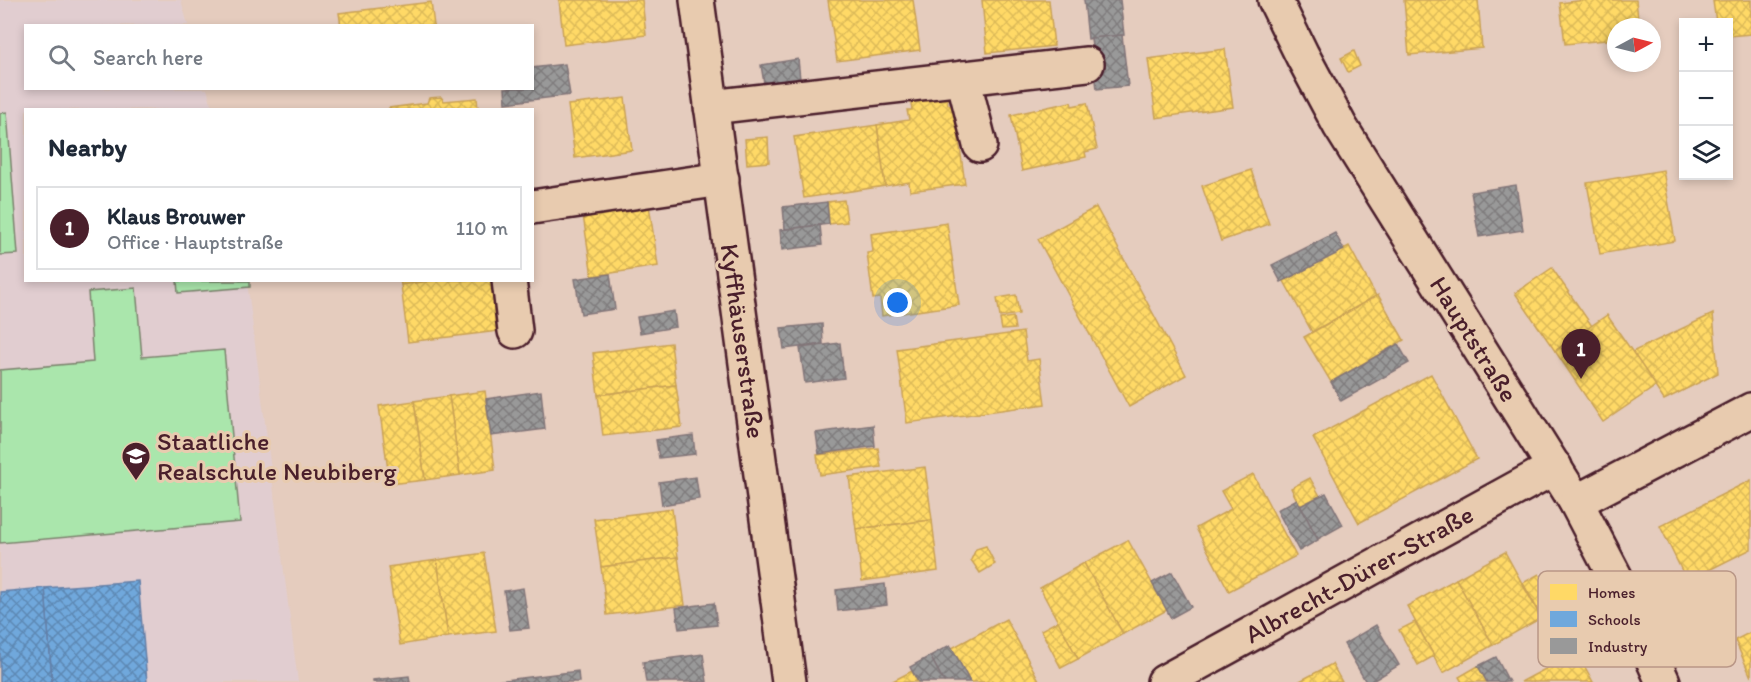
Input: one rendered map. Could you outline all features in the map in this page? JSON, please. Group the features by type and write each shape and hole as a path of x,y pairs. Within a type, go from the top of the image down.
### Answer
{"street":[{"name":"Kyffhäuserstraße","path":"697,0 789,682"},
{"name":"Hauptstraße","path":"1275,0 1340,126 1555,467 1612,571"},
{"path":"711,107 1087,64"},
{"path":"963,78 980,145"},
{"path":"534,207 722,179"},
{"path":"509,282 515,331"},
{"path":"1576,502 1751,410"},
{"name":"Albrecht-Dürer-Straße","path":"1164,682 1555,467"},
{"name":"Hauptstraße","path":"1657,667 1664,682"}],"shaded area":[{"name":"Staatliche Realschule Neubiberg","path":"0,0 181,0 188,24 24,24 24,90 207,90 213,108 24,108 24,282 247,282 298,682 0,682"}],"green space":[{"path":"7,112 18,254 0,255 0,113"},
{"path":"177,282 250,282 250,287 178,293"},
{"path":"136,288 142,357 224,350 240,522 0,543 0,370 93,362 88,292"}],"building: Homes":[{"path":"559,0 642,0 646,35 564,45"},
{"path":"828,0 913,0 920,50 837,61"},
{"path":"982,0 1049,0 1054,46 987,53"},
{"path":"1404,0 1478,0 1482,48 1409,55"},
{"path":"1586,0 1636,0 1638,18 1607,18 1607,40 1565,44 1560,3"},
{"path":"1751,0 1751,34 1733,36 1733,18 1715,18 1713,1"},
{"path":"431,2 434,24 341,24 339,13"},
{"path":"1225,49 1233,107 1156,118 1148,59"},
{"path":"1354,51 1360,66 1348,72 1341,58"},
{"path":"946,91 948,105 954,104 965,184 910,191 909,182 885,186 877,125 909,120 907,110 912,110 910,97"},
{"path":"441,97 444,101 477,98 478,108 389,108 427,103 429,98"},
{"path":"625,98 632,150 575,158 568,105"},
{"path":"1071,102 1072,106 1087,103 1097,149 1085,152 1086,157 1022,171 1011,115"},
{"path":"877,125 885,186 804,198 794,137"},
{"path":"768,137 769,162 747,164 745,139"},
{"path":"1251,170 1269,224 1221,241 1202,186"},
{"path":"1663,170 1675,241 1600,254 1587,183"},
{"path":"844,200 847,222 829,224 827,202"},
{"path":"649,205 658,266 592,276 583,215"},
{"path":"1096,207 1186,375 1129,407 1038,239"},
{"path":"947,223 959,305 882,316 880,298 873,299 867,253 873,252 871,234"},
{"path":"1349,246 1376,296 1312,332 1284,281"},
{"path":"1552,268 1592,326 1555,351 1515,293"},
{"path":"400,282 422,282 401,285"},
{"path":"422,282 491,282 498,331 408,342 401,285"},
{"path":"1016,295 1019,314 1000,317 997,298"},
{"path":"1378,295 1404,340 1331,382 1304,337"},
{"path":"1713,314 1718,373 1664,400 1632,352"},
{"path":"1607,315 1656,386 1603,422 1555,351"},
{"path":"1013,317 1015,329 1002,330 1000,319"},
{"path":"1023,332 1027,361 1039,359 1045,404 907,423 897,349"},
{"path":"671,343 676,385 598,395 593,353"},
{"path":"1431,374 1477,459 1359,523 1313,438"},
{"path":"676,385 682,427 603,436 598,395"},
{"path":"485,391 495,470 460,475 449,396"},
{"path":"449,396 460,475 425,480 414,401"},
{"path":"414,401 425,480 390,484 379,406"},
{"path":"878,448 881,467 820,475 817,455"},
{"path":"925,467 932,520 856,529 849,477"},
{"path":"1253,474 1296,556 1229,591 1196,528 1231,509 1221,491"},
{"path":"1310,478 1320,496 1300,506 1291,488"},
{"path":"1751,480 1751,549 1707,571 1682,571 1660,526"},
{"path":"672,509 678,557 601,567 594,519"},
{"path":"932,520 938,571 862,581 856,529"},
{"path":"1128,540 1167,610 1123,634 1084,563"},
{"path":"986,546 995,564 980,573 971,560 976,549"},
{"path":"1505,552 1538,612 1538,620 1493,645 1456,579"},
{"path":"484,553 496,631 448,637 437,560"},
{"path":"678,557 685,605 607,615 601,567"},
{"path":"437,560 448,637 400,645 388,567"},
{"path":"1084,563 1123,634 1078,659 1040,588"},
{"path":"1538,575 1538,610 1523,583"},
{"path":"1456,579 1493,645 1443,673 1407,606"},
{"path":"1006,619 1040,682 970,682 952,648"},
{"path":"1058,621 1078,659 1061,668 1041,630"},
{"path":"1415,622 1434,656 1418,665 1399,630"},
{"path":"1751,632 1751,677 1736,642 1736,640"},
{"path":"1332,664 1342,682 1298,682"},
{"path":"1478,666 1487,682 1462,682 1459,677"},
{"path":"1549,667 1585,667 1593,682 1521,682"},
{"path":"912,671 918,682 891,682"}],"building: Schools":[{"path":"138,581 147,682 52,682 45,588"},
{"path":"45,588 52,682 0,682 0,592"}],"building: Industry":[{"path":"1084,0 1120,0 1124,35 1088,39"},
{"path":"1122,35 1128,86 1097,89 1091,38"},
{"path":"798,59 800,79 764,83 761,65"},
{"path":"565,64 570,95 506,103 505,90 534,90 534,68"},
{"path":"1516,185 1523,230 1479,237 1471,192"},
{"path":"827,202 829,224 785,229 783,207"},
{"path":"820,225 822,245 782,250 780,230"},
{"path":"1335,233 1344,250 1281,282 1272,265"},
{"path":"610,274 615,309 581,314 575,279"},
{"path":"674,311 676,327 640,333 637,317"},
{"path":"822,324 823,344 784,349 781,328"},
{"path":"840,343 844,378 805,383 800,348"},
{"path":"1398,344 1409,363 1341,401 1331,382"},
{"path":"541,391 545,429 491,436 486,399"},
{"path":"873,425 875,446 819,454 816,433"},
{"path":"693,435 695,454 659,458 656,440"},
{"path":"696,477 699,499 662,505 659,482"},
{"path":"1326,493 1343,525 1318,539 1300,506"},
{"path":"1297,499 1318,540 1299,551 1277,510"},
{"path":"1172,572 1191,607 1171,618 1152,583"},
{"path":"885,584 887,605 838,611 836,590"},
{"path":"523,588 529,628 510,630 504,591"},
{"path":"714,603 717,625 679,629 676,608"},
{"path":"1376,625 1399,665 1371,682 1366,682 1344,644"},
{"path":"950,645 970,682 944,682 930,656"},
{"path":"703,654 707,682 646,682 643,662"},
{"path":"930,656 944,682 918,682 910,667"},
{"path":"1496,657 1509,682 1487,682 1478,666"},
{"path":"578,671 579,682 497,682 497,681"},
{"path":"409,676 410,682 373,682 373,680"}],"place":[{"name":"Klaus Brouwer","path":"1581,379"},
{"name":"Staatliche Realschule Neubiberg","path":"136,482"}]}
